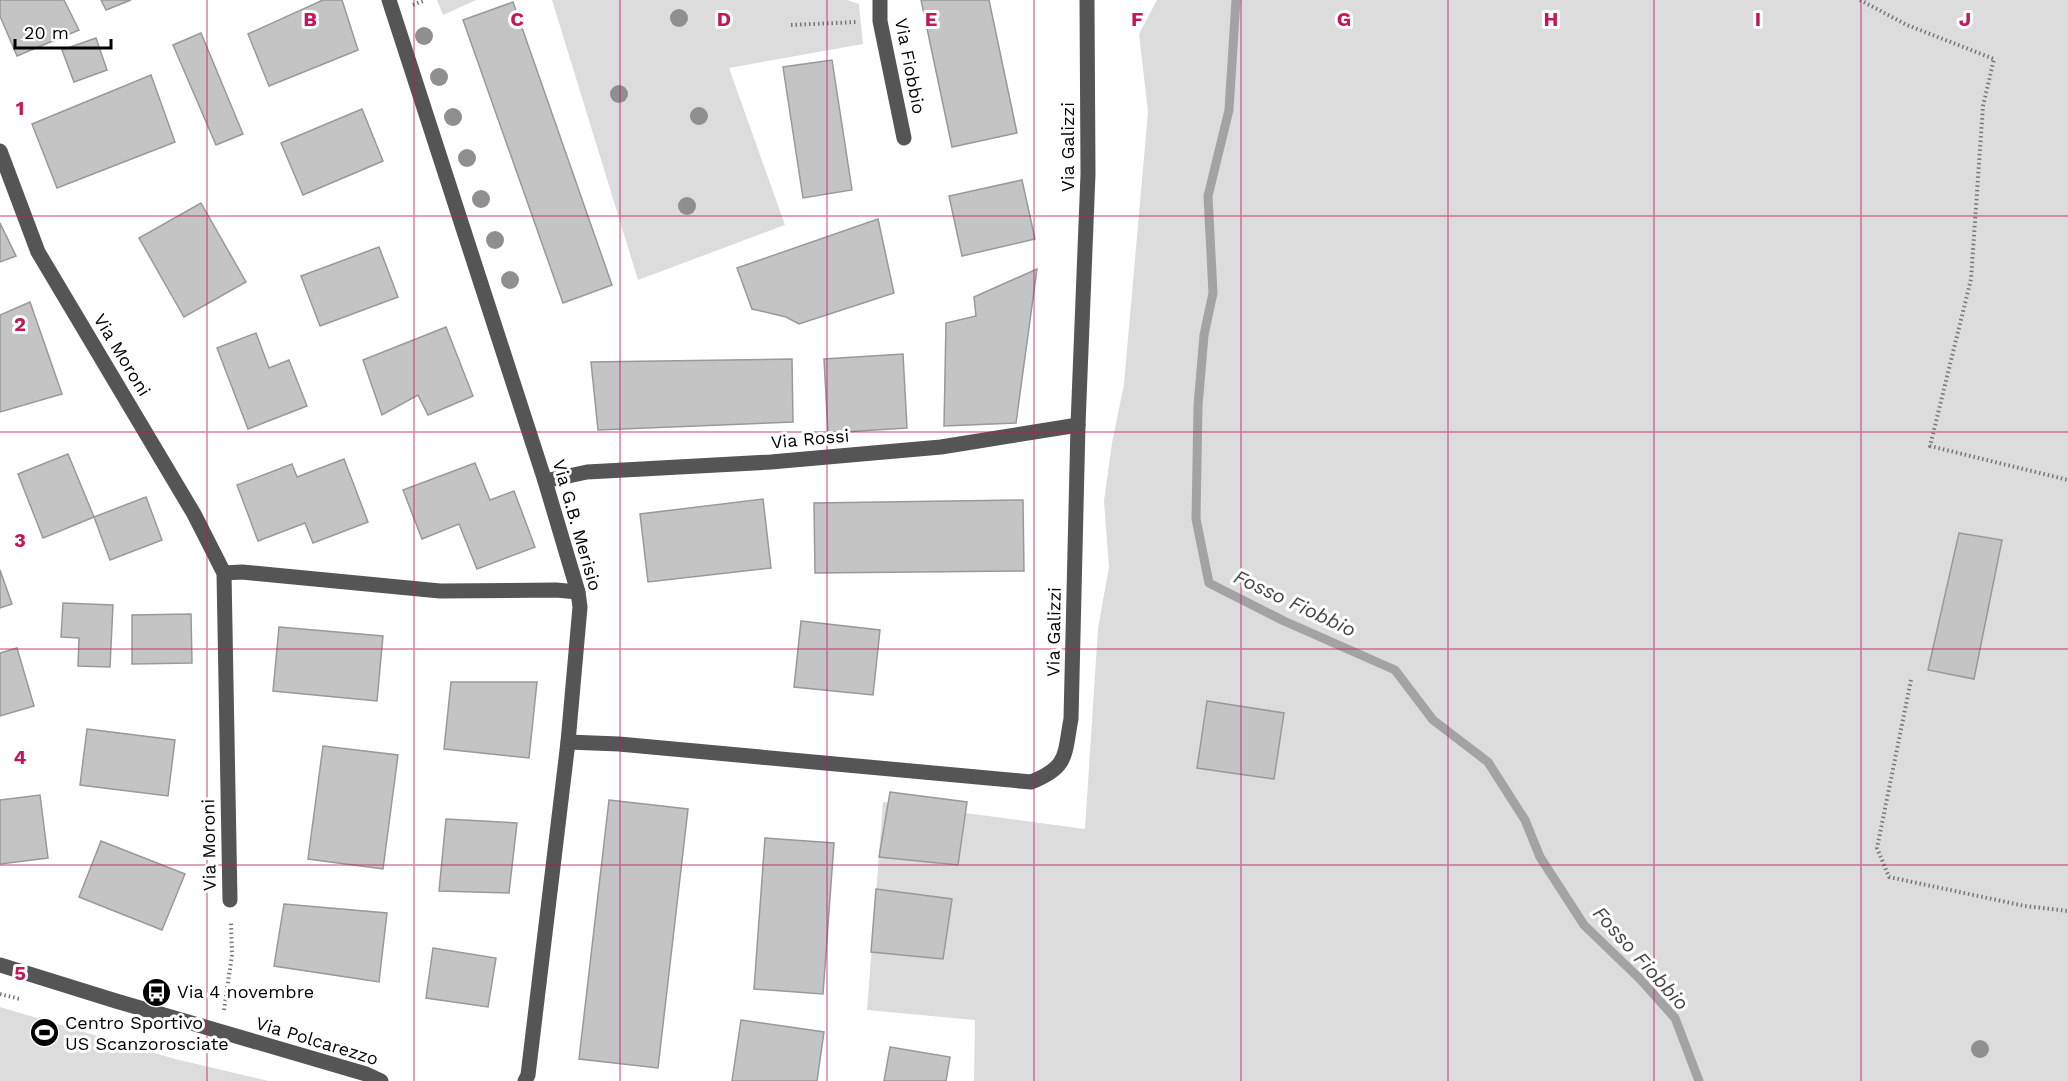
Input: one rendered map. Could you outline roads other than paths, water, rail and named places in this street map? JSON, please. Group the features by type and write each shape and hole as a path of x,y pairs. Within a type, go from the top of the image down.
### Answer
{"street":[{"name":"Via G.B. Merisio","path":"389,0 545,481 578,592 579,621 568,742 528,1075 525,1081"},
{"name":"Via Fiobbio","path":"880,0 880,21 904,138"},
{"name":"Via Galizzi","path":"568,742 619,744 1031,782 1051,774 1063,761 1071,719 1078,425 1088,174 1087,0"},
{"name":"Via Moroni","path":"0,151 38,252 194,514 224,573 230,900"},
{"name":"Via Rossi","path":"545,481 587,472 771,462 941,447 1078,425"},
{"path":"224,573 242,572 440,591 556,590 578,592"},
{"name":"Via Polcarezzo","path":"0,965 366,1074 381,1081"}],"waterway":[{"name":"Fosso Fiobbio","path":"1236,0 1229,110 1208,196 1213,293 1204,335 1198,406 1196,519 1209,583 1284,621 1395,670 1433,720 1488,762 1525,820 1540,857 1584,925 1640,979 1675,1018 1699,1081"}],"place":[{"name":"Via 4 novembre","path":"156,992"},
{"name":"Centro Sportivo US Scanzorosciate","path":"44,1033"}]}
